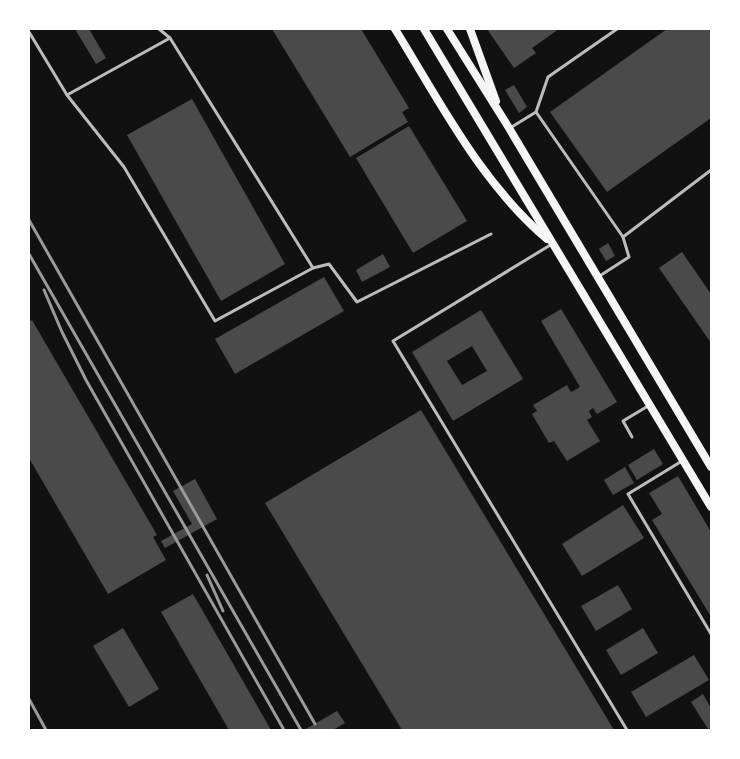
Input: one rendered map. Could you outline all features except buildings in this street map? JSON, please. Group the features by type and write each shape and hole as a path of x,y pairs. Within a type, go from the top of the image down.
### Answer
{"main road":[{"path":"395,29 475,157 519,214 552,244"},
{"path":"424,29 711,507"},
{"path":"448,29 500,113 711,467"},
{"path":"470,29 500,113"}],"lane":[{"path":"159,29 170,38 313,268"},
{"path":"509,128 536,112 548,77 617,29"},
{"path":"29,32 67,95 124,167 215,321 313,268 330,264 357,302 491,234"},
{"path":"67,95 170,38"},
{"path":"536,112 623,237 629,257 597,278"},
{"path":"623,237 711,170"},
{"path":"552,244 393,342 627,730"},
{"path":"632,437 623,421 650,405"},
{"path":"683,461 628,494 711,634"}],"railway":[{"path":"29,220 315,724"},
{"path":"29,254 301,730"},
{"path":"44,290 62,332 86,380 284,730"},
{"path":"207,575 223,611"},
{"path":"29,699 46,730"}]}
